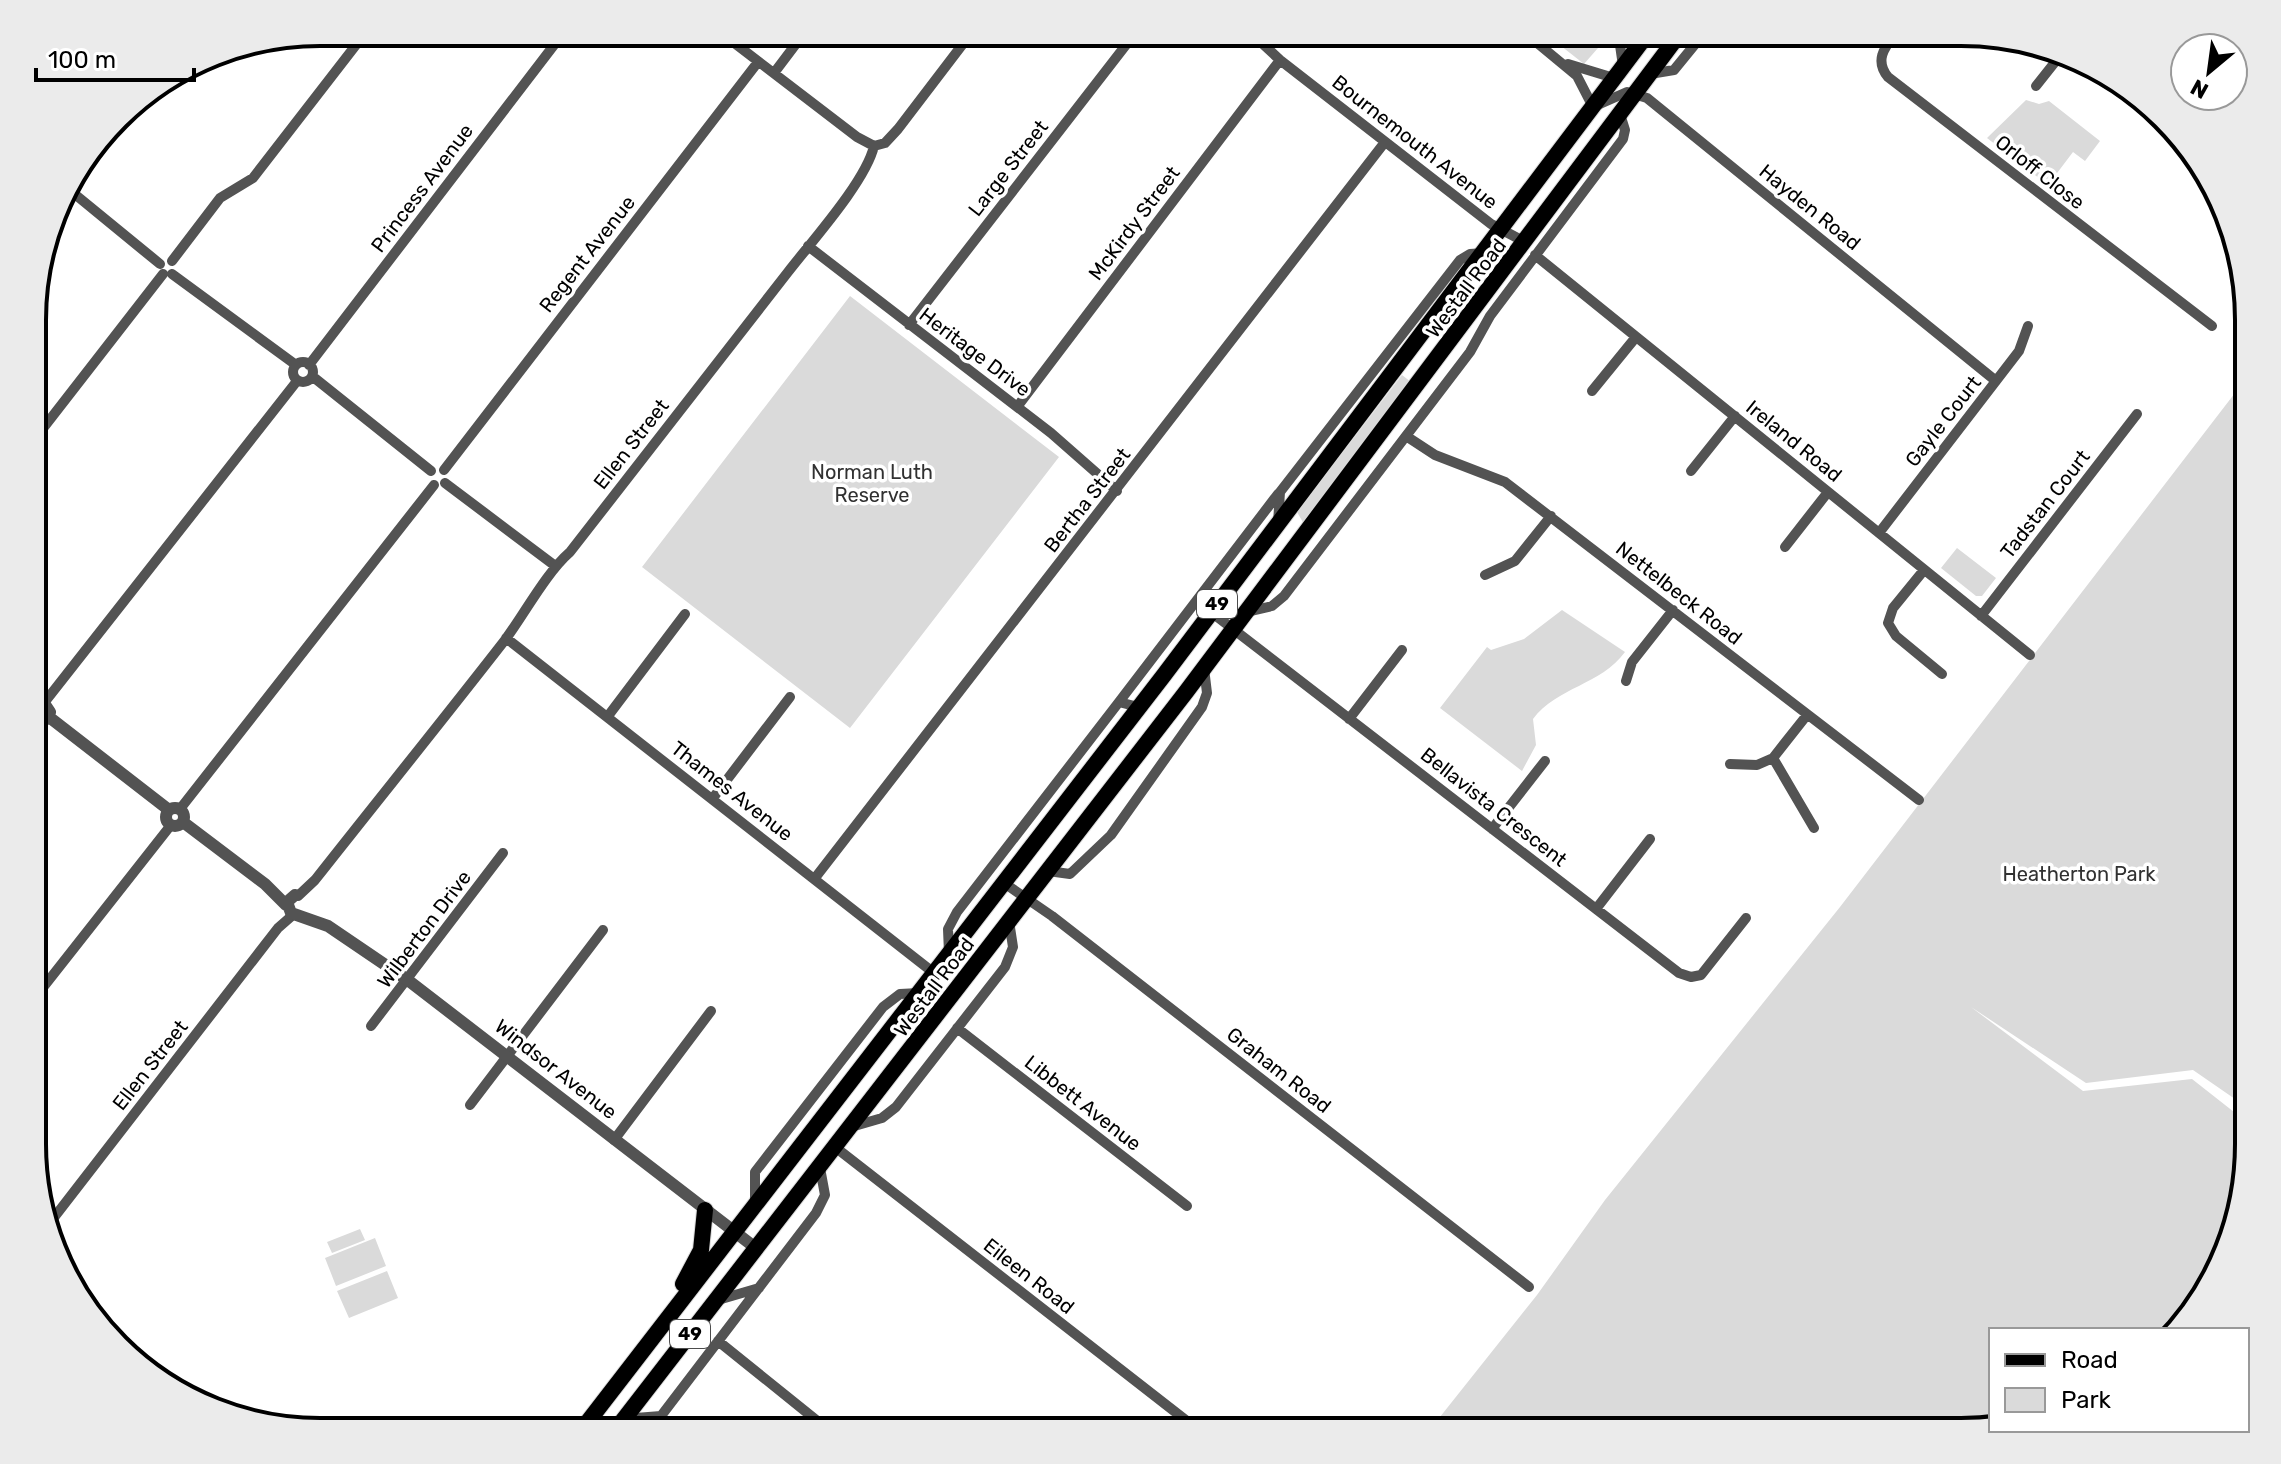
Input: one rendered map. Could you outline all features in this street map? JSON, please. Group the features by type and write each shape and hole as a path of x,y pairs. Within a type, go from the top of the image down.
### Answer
{"main road":[{"name":"Westall Road","path":"594,1418 671,1311 1164,675 1638,46"},
{"name":"Westall Road","path":"624,1418 835,1147 1011,930 1026,899 1344,484 1530,248 1620,114 1671,46"},
{"path":"1164,675 1186,692"},
{"path":"671,1311 701,1250 705,1210"}],"street":[{"name":"Bournemouth Avenue","path":"1265,46 1385,142 1501,230 1530,248"},
{"path":"1542,46 1582,84 1593,107 1621,93 1636,93"},
{"path":"1562,62 1619,72 1620,46"},
{"name":"Westall Road","path":"1650,74 1674,70 1693,46"},
{"name":"Orloff Close","path":"1886,46 1881,54 1882,67 1888,77 2212,326"},
{"path":"46,425 165,271 175,266 172,261 220,198 253,178 354,47"},
{"name":"Princess Avenue","path":"311,370 553,47"},
{"path":"739,47 857,137 874,146"},
{"path":"774,73 794,47"},
{"name":"Ellen Street","path":"55,1216 506,638 547,583 554,565 570,552 808,246 858,179 871,158 874,146 885,143 898,129 961,47"},
{"name":"Large Street","path":"909,325 1125,47"},
{"name":"McKirdy Street","path":"1017,407 1280,60"},
{"name":"Regent Avenue","path":"444,470 758,62"},
{"path":"2036,86 2054,63"},
{"name":"Hayden Road","path":"1636,93 1996,381"},
{"name":"Bertha Street","path":"815,878 1385,142"},
{"path":"46,984 448,477 444,470 431,471 311,370 296,365 165,271 77,196"},
{"name":"Heritage Drive","path":"808,246 1017,407 1117,491"},
{"name":"Westall Road","path":"1247,612 1272,606 1284,596 1470,352 1530,248"},
{"name":"Ireland Road","path":"1530,248 2030,655"},
{"name":"Westall Road","path":"949,955 948,929 957,912 1456,264 1464,256 1484,253"},
{"name":"Gayle Court","path":"1879,533 2019,351 2028,326"},
{"path":"1592,391 1636,337"},
{"path":"296,365 293,373 297,381"},
{"path":"297,381 306,382 311,370"},
{"path":"46,696 297,381"},
{"name":"Tadstan Court","path":"1981,616 2137,414"},
{"path":"1691,471 1735,416"},
{"name":"Nettelbeck Road","path":"1406,436 1435,455 1497,477 1919,800"},
{"path":"431,471 429,478 554,565"},
{"path":"1344,484 1378,473"},
{"path":"1278,525 1280,492"},
{"path":"1785,547 1828,492"},
{"path":"1485,575 1515,561 1551,516"},
{"path":"1924,570 1893,608 1888,623 1896,636 1942,674"},
{"path":"1626,681 1632,662 1673,610"},
{"name":"Bellavista Crescent","path":"1211,612 1679,973 1691,977 1704,972 1746,918"},
{"path":"608,716 685,614"},
{"name":"Thames Avenue","path":"506,638 934,973"},
{"path":"1349,719 1402,650"},
{"path":"1048,871 1070,874 1111,835 1202,707 1207,693 1204,668"},
{"path":"713,798 790,697"},
{"path":"1119,702 1138,707"},
{"path":"46,708 50,709 46,718"},
{"path":"1730,764 1757,765 1773,758 1807,715"},
{"name":"Windsor Avenue","path":"49,717 265,884 409,981 757,1249"},
{"path":"1773,758 1814,828"},
{"path":"1492,829 1545,761"},
{"path":"1596,909 1650,839"},
{"name":"Wilberton Drive","path":"371,1026 409,981 503,853"},
{"name":"Graham Road","path":"1004,883 1529,1287"},
{"path":"470,1105 603,930"},
{"name":"Westall Road","path":"851,1127 890,1113 1005,967 1011,930"},
{"name":"Westall Road","path":"755,1204 755,1172 883,1007 900,994 919,993"},
{"path":"614,1140 711,1011"},
{"name":"Libbett Avenue","path":"957,1028 1187,1206"},
{"name":"Eileen Road","path":"835,1147 1182,1417"},
{"name":"Westall Road","path":"653,1418 661,1416 816,1213 825,1195 820,1168"},
{"path":"716,1301 759,1288"},
{"path":"718,1341 813,1418"}],"green space":[{"path":"1561,46 1600,46 1584,64"},
{"path":"2026,100 2039,104 2049,101 2100,141 2085,161 2073,152 2048,185 1987,138"},
{"name":"Norman Luth Reserve","path":"850,296 1059,457 850,728 642,567"},
{"path":"1402,375 1411,382 1304,524 1297,512"},
{"name":"Heatherton Park","path":"2234,394 2234,1098 2193,1070 2086,1083 1971,1007 2083,1091 2192,1079 2234,1112 2230,1197 2220,1232 2207,1265 2167,1325 2164,1328 1989,1328 1989,1416 1440,1417 1537,1295 1605,1200 1840,907"},
{"path":"1957,548 1996,578 1982,596 1976,596 1941,568"},
{"path":"1562,610 1625,652 1604,672 1554,700 1533,719 1536,745 1522,771 1440,708 1487,647 1491,650 1524,639"},
{"path":"360,1229 365,1240 332,1253 327,1242"},
{"path":"375,1238 386,1266 336,1286 325,1258"},
{"path":"387,1271 398,1298 349,1318 337,1291"}]}
